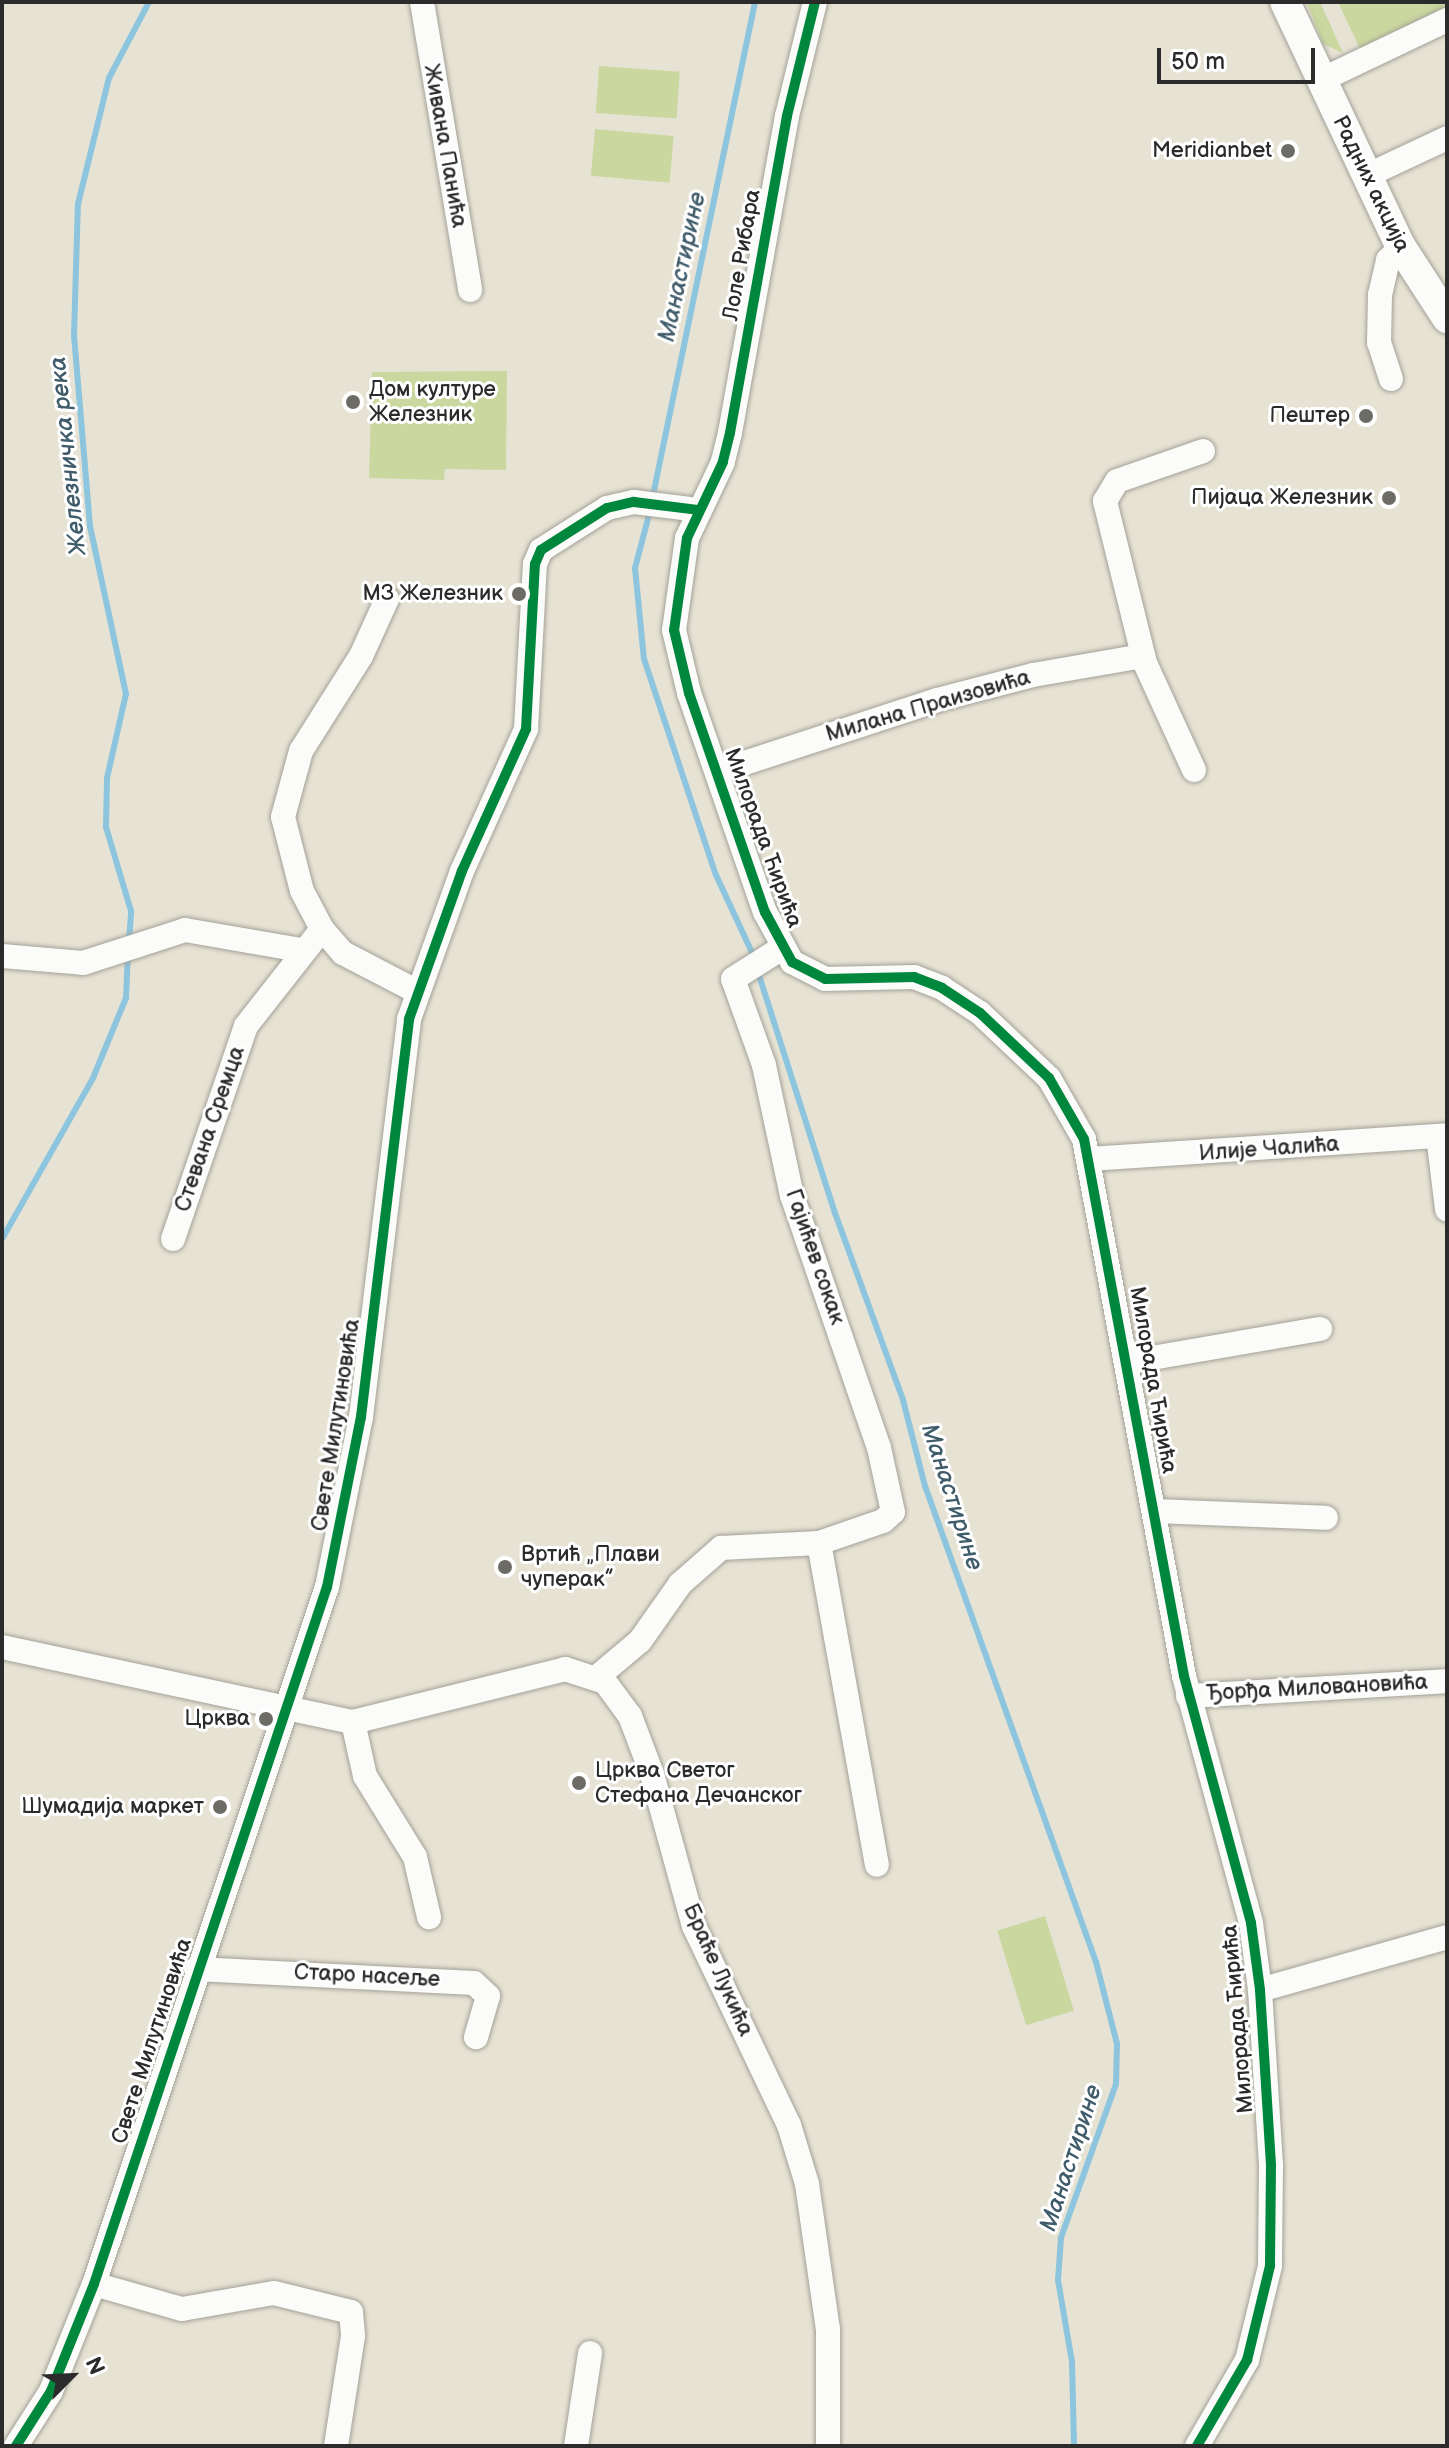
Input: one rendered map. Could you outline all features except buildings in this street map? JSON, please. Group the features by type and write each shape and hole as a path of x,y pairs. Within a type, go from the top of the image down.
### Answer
{"main road":[{"name":"Радних акција","path":"1285,2 1401,247 1442,304"}],"street":[{"name":"Живана Панића","path":"422,2 470,290"},
{"name":"Лоле Рибара","path":"698,510 723,462 730,433 787,116 815,2"},
{"path":"1321,80 1447,20"},
{"path":"1366,176 1447,138"},
{"path":"1391,379 1379,343 1380,295 1388,260 1401,247"},
{"path":"1194,770 1143,656 1106,496 1117,481 1203,451"},
{"name":"Свете Милутиновића","path":"16,2446 51,2391 94,2284 196,1969 327,1587 352,1478 402,1059 416,991 462,871 526,729 535,564 541,550 569,529 607,508 634,502 698,510"},
{"name":"Милорада Ћирића","path":"698,510 679,576 674,630 775,952 805,972 825,979 914,977 956,996 1049,1078 1075,1119 1090,1159 1188,1696 1251,1923 1260,1990 1271,2166 1270,2266 1247,2360 1197,2446"},
{"path":"387,599 361,656 301,751 285,802 288,843 322,929 343,953 416,991"},
{"name":"Милана Праизовића","path":"717,772 937,700 1033,675 1143,656"},
{"name":"Стевана Сремца","path":"173,1239 246,1026 301,950 322,929"},
{"path":"2,956 66,964 104,959 166,933 209,932 301,950"},
{"name":"Гајићев сокак","path":"596,1678 640,1641 680,1584 721,1548 819,1543 883,1521 893,1512 846,1346 792,1196 764,1065 733,979 775,952"},
{"path":"1442,1136 1447,1209"},
{"name":"Илије Чалића","path":"1090,1159 1442,1136"},
{"path":"1129,1362 1320,1329"},
{"path":"1155,1511 1326,1518"},
{"path":"819,1543 877,1865"},
{"path":"2,1647 353,1722 565,1669 596,1678"},
{"name":"Браће Лукића","path":"596,1678 630,1716 652,1774 694,1926 789,2125 807,2184 828,2329 828,2446"},
{"name":"Ђорђа Миловановића","path":"1188,1696 1447,1681"},
{"path":"353,1722 365,1776 415,1857 429,1917"},
{"path":"1260,1990 1447,1937"},
{"name":"Старо насеље","path":"196,1969 364,1974 479,1984 488,1996 476,2037"},
{"path":"94,2284 182,2309 274,2293 351,2312 353,2336 336,2446"},
{"path":"576,2446 590,2353"}],"green space":[{"path":"1320,2 1343,53 1323,44 1307,3"},
{"path":"1338,2 1447,2 1447,11 1362,53"},
{"path":"599,66 680,72 677,119 596,113"},
{"path":"595,129 674,136 670,183 591,176"},
{"path":"507,371 506,470 445,469 444,480 369,478 372,372"},
{"path":"1045,1916 1074,2011 1026,2025 997,1931"}],"waterway":[{"name":"Железничка река","path":"129,942 131,911 106,827 107,778 126,694 90,526 74,336 78,204 109,78 149,2"},
{"name":"Манастирине","path":"652,500 755,2"},
{"name":"Манастирине","path":"650,511 635,568 644,659 716,875 754,957"},
{"name":"Железничка река","path":"2,1239 93,1078 126,998 128,953"},
{"name":"Манастирине","path":"758,972 835,1213 903,1400 925,1486 1096,1962 1117,2044 1116,2084 1061,2238 1058,2280 1072,2362 1074,2446"}],"cycle path":[{"path":"815,2 787,116 730,433 723,462 687,538 674,630 689,693 765,912 792,962 825,979 914,977 942,988 980,1013 1049,1078 1084,1139 1184,1676 1251,1923 1260,1990 1271,2166 1270,2266 1247,2360 1197,2446"},
{"path":"16,2446 51,2391 94,2284 327,1587 361,1417 409,1019 462,871 526,729 535,564 541,550 607,508 634,502 698,510"}],"place":[{"name":"Meridianbet","path":"1288,151"},
{"name":"Дом културе Железник","path":"353,402"},
{"name":"Пештер","path":"1366,416"},
{"name":"Пијаца Железник","path":"1389,498"},
{"name":"МЗ Железник","path":"519,594"},
{"name":"Вртић „Плави чуперак”","path":"505,1567"},
{"name":"Црква","path":"266,1719"},
{"name":"Црква Светог Стефана Дечанског","path":"579,1783"},
{"name":"Шумадија маркет","path":"220,1807"}]}
